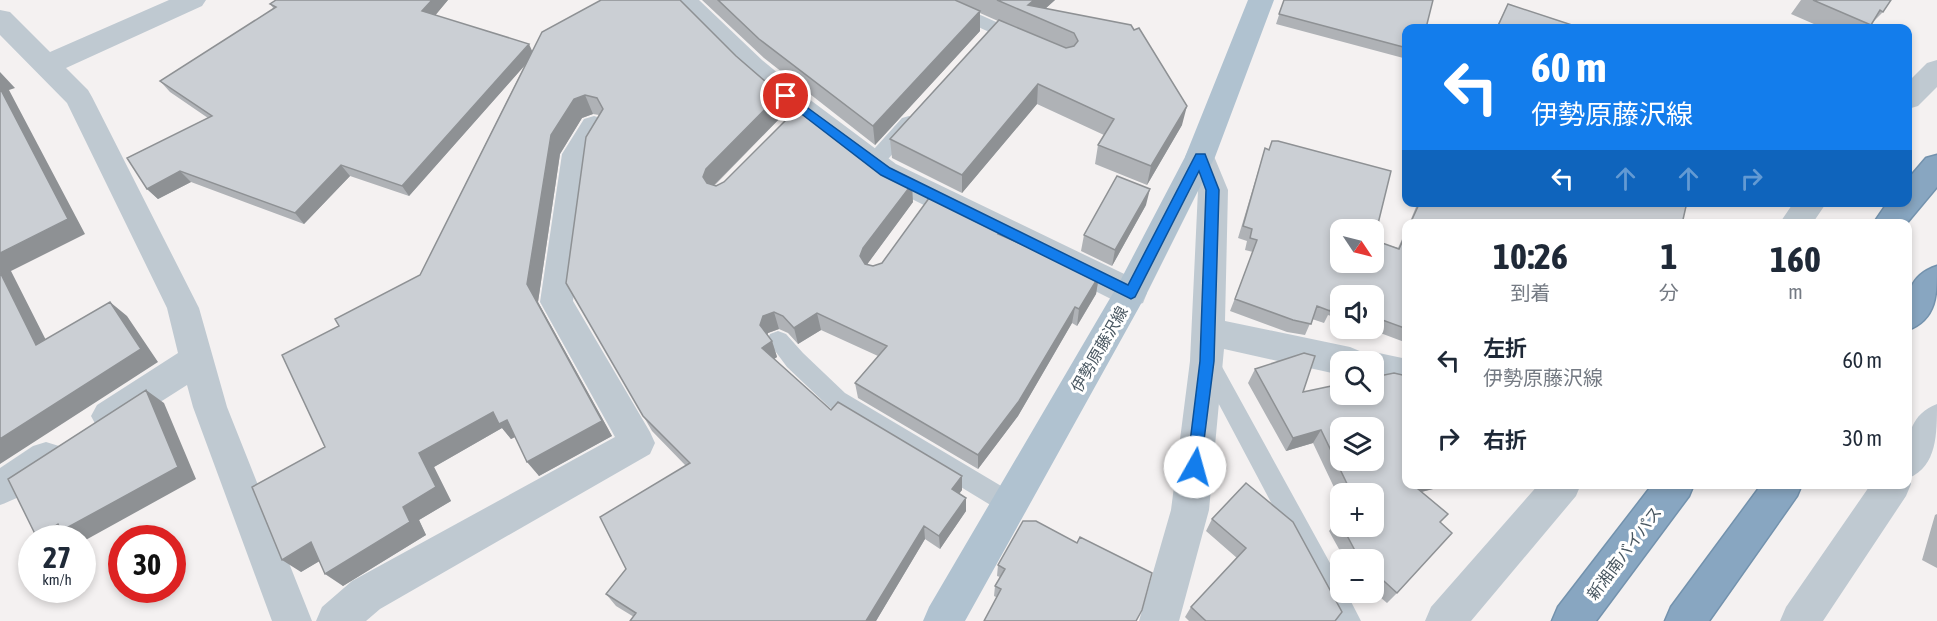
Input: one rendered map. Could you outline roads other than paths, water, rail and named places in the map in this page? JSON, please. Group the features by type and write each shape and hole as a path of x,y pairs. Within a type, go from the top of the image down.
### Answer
{"highway":[{"path":"1912,195 1937,166"},
{"path":"1892,219 1902,207"},
{"path":"1912,310 1937,279"},
{"name":"新湘南バイパス","path":"1572,621 1672,489"},
{"path":"1685,621 1780,489"}],"main road":[{"name":"伊勢原藤沢線","path":"943,621 1131,293 1200,157 1261,0"}],"street":[{"path":"46,65 193,0"},
{"path":"683,0 752,67 795,119 873,163 926,204 1131,293"},
{"path":"0,19 78,97 183,308 210,407 292,621"},
{"path":"1912,95 1937,69"},
{"path":"336,621 366,595 637,443 556,302 578,153 594,127"},
{"path":"1159,621 1190,510 1207,346 1212,190 1200,157"},
{"path":"1798,219 1808,207"},
{"path":"1207,346 1330,360"},
{"path":"0,488 198,359"},
{"path":"1384,369 1402,373"},
{"path":"1912,456 1937,420"},
{"path":"1445,621 1553,489"},
{"path":"1814,613 1890,489"}],"lane":[{"path":"947,7 1035,46"},
{"path":"980,45 996,28"},
{"path":"873,163 919,112"},
{"path":"778,340 795,360 837,400 1010,504"},
{"path":"1207,346 1348,621"}]}
